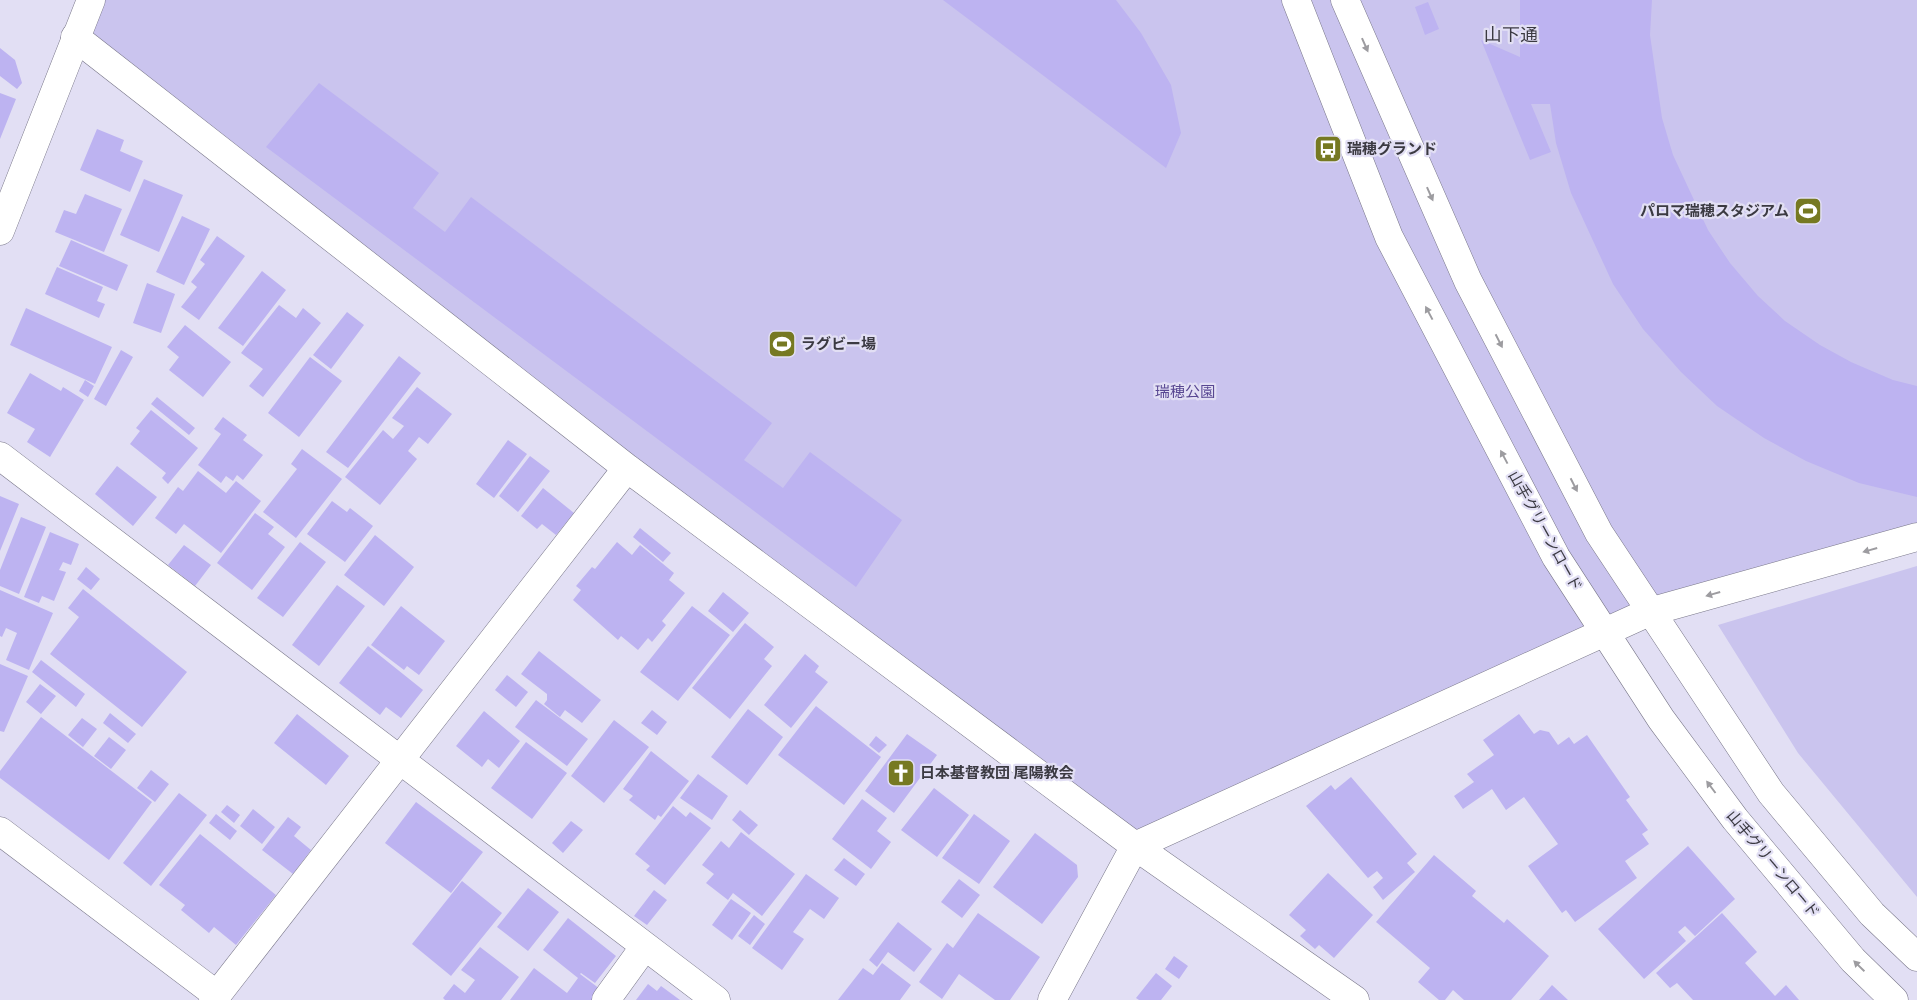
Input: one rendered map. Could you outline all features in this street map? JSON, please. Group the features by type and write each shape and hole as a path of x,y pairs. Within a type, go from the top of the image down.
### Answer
{"street":[{"path":"0,231 91,0"},
{"name":"山手グリーンロード","path":"1296,0 1389,237 1556,557 1661,719 1735,819 1853,960 1894,1000"},
{"path":"1345,0 1468,281 1599,533 1649,612 1771,793 1872,914 1917,957"},
{"path":"75,37 627,468 1135,846 1354,1000"},
{"path":"0,456 716,1000"},
{"path":"0,831 215,998 627,468"},
{"path":"1052,1000 1135,846 1649,612 1917,537"},
{"path":"606,1000 645,946"}],"green space":[{"name":"瑞穂公園","path":"91,0 1917,0 1917,537 1689,600 1135,846 75,37"},
{"path":"1917,566 1917,897 1798,753 1718,625"}],"building":[{"path":"943,0 1116,0 1141,33 1171,85 1181,133 1166,168"},
{"path":"1520,0 1652,0 1650,35 1662,118 1673,155 1708,230 1730,263 1758,296 1785,321 1820,345 1851,362 1893,380 1917,386 1917,497 1859,483 1806,461 1764,438 1717,406 1681,372 1643,329 1613,284 1571,193 1556,143 1550,104 1531,104 1551,152 1530,160 1481,40 1520,57"},
{"path":"1428,2 1439,29 1425,35 1415,7"},
{"path":"0,48 15,60 22,83 17,89 0,76"},
{"path":"319,83 439,173 413,208 445,232 471,197 772,423 744,460 783,488 810,452 902,520 856,587 266,147"},
{"path":"0,93 16,99 0,139"},
{"path":"97,129 124,140 120,151 143,161 130,192 80,170"},
{"path":"144,179 183,195 159,252 120,235"},
{"path":"85,194 122,209 104,252 55,232 64,210 76,214"},
{"path":"182,216 210,229 184,285 156,272"},
{"path":"217,236 245,256 199,320 181,307 197,287 191,282 205,264 200,260"},
{"path":"71,240 128,265 117,291 59,266"},
{"path":"57,267 103,287 97,301 105,304 99,318 45,294"},
{"path":"262,271 286,290 243,346 218,328"},
{"path":"147,283 175,294 161,333 133,323"},
{"path":"279,305 296,318 303,308 321,323 263,397 249,386 263,369 241,353"},
{"path":"26,308 112,347 95,384 10,345"},
{"path":"347,312 364,325 331,369 313,355"},
{"path":"185,325 231,362 203,397 169,370 179,357 167,347"},
{"path":"121,350 133,357 106,406 94,399"},
{"path":"399,356 421,373 348,468 326,452"},
{"path":"310,357 342,381 299,437 268,413"},
{"path":"30,373 61,391 63,387 84,400 50,457 27,442 35,429 7,413"},
{"path":"85,380 94,386 88,397 79,391"},
{"path":"417,387 452,414 428,444 419,437 408,451 417,459 380,505 345,477 383,430 393,439 404,426 392,418"},
{"path":"157,397 195,428 189,435 151,404"},
{"path":"151,410 198,448 168,484 162,478 166,473 130,444 140,431 136,428"},
{"path":"223,417 247,435 243,440 263,455 243,480 237,475 233,481 226,476 221,483 198,465 221,434 214,429"},
{"path":"508,440 527,454 494,498 476,484"},
{"path":"302,449 342,479 296,538 263,512 297,469 291,464"},
{"path":"530,456 550,471 518,512 499,496"},
{"path":"117,466 157,497 133,526 95,494"},
{"path":"198,471 226,493 236,481 261,501 221,553 184,524 176,534 155,518 178,487 183,491"},
{"path":"543,488 574,513 556,535 542,524 537,529 521,516"},
{"path":"0,496 19,504 0,551"},
{"path":"332,501 347,512 350,508 373,526 345,562 307,534"},
{"path":"255,513 274,527 268,534 285,547 252,590 217,563"},
{"path":"21,517 46,527 19,594 0,586 0,570"},
{"path":"640,528 671,553 663,562 633,537"},
{"path":"50,532 79,544 71,565 63,562 59,570 66,572 54,601 42,596 39,603 24,597"},
{"path":"375,535 414,567 384,606 344,575"},
{"path":"300,542 326,562 283,617 257,598"},
{"path":"617,542 632,555 640,545 674,573 669,580 685,593 662,621 666,625 652,642 648,638 638,650 621,636 618,640 573,600 581,590 576,586 592,567 595,569"},
{"path":"184,545 211,565 195,586 168,565"},
{"path":"86,567 100,579 91,590 77,579"},
{"path":"337,585 365,606 319,666 292,645"},
{"path":"83,589 187,672 142,727 50,654 79,617 68,608"},
{"path":"0,590 53,613 29,670 6,660 17,633 6,628 2,637 0,636"},
{"path":"723,592 749,613 733,632 708,611"},
{"path":"401,606 445,641 419,675 407,666 404,670 371,645"},
{"path":"692,606 730,635 678,701 640,672"},
{"path":"745,623 774,647 764,659 772,666 730,719 692,688"},
{"path":"368,646 423,690 401,718 386,707 380,715 339,683"},
{"path":"539,651 601,700 582,723 565,710 560,717 544,704 547,700 547,694 521,674"},
{"path":"805,654 819,666 815,672 828,682 791,728 764,705"},
{"path":"41,660 85,694 76,707 32,672"},
{"path":"0,664 28,676 4,732 0,731"},
{"path":"507,675 528,692 516,707 495,690"},
{"path":"40,684 56,696 41,714 26,702"},
{"path":"536,700 588,739 567,766 515,727"},
{"path":"816,706 881,757 844,805 778,755"},
{"path":"748,709 783,737 747,785 711,757"},
{"path":"652,710 667,722 657,735 641,723"},
{"path":"484,711 520,741 499,768 488,759 482,767 456,746"},
{"path":"110,713 136,734 128,743 103,723"},
{"path":"297,714 349,756 326,785 274,743"},
{"path":"1519,714 1534,734 1540,730 1549,732 1558,745 1569,737 1574,744 1587,735 1630,797 1626,800 1648,830 1642,834 1649,844 1625,861 1637,878 1575,922 1566,910 1562,913 1528,866 1558,844 1524,797 1506,810 1492,789 1463,809 1454,796 1474,782 1467,774 1494,755 1483,740"},
{"path":"41,717 152,802 109,860 0,778 0,771"},
{"path":"82,718 97,729 83,747 68,735"},
{"path":"614,720 649,747 604,803 571,776"},
{"name":"日本基督教団 尾陽教会","path":"907,734 937,755 894,813 865,791"},
{"path":"876,736 887,745 879,753 869,745"},
{"path":"109,737 126,750 111,769 94,756"},
{"path":"526,742 567,773 532,819 491,788"},
{"path":"651,751 689,781 661,817 658,815 655,820 629,800 633,796 623,789"},
{"path":"151,770 169,784 155,802 137,788"},
{"path":"698,774 728,796 712,820 680,798"},
{"path":"1351,777 1417,854 1407,863 1415,872 1383,900 1373,887 1383,878 1377,871 1368,878 1306,806 1331,785 1335,790"},
{"path":"934,788 969,815 937,857 901,830"},
{"path":"179,793 207,815 151,886 123,863"},
{"path":"862,799 887,818 877,831 891,842 871,869 832,839"},
{"path":"416,802 483,852 451,893 385,843"},
{"path":"227,805 240,815 234,823 221,812"},
{"path":"673,806 686,817 690,812 711,828 665,885 646,870 650,866 635,854"},
{"path":"253,809 275,827 262,844 240,826"},
{"path":"740,810 758,825 749,835 732,820"},
{"path":"216,814 237,831 230,840 209,823"},
{"path":"974,814 1010,841 979,884 942,858"},
{"path":"288,817 301,827 294,836 311,850 293,874 262,850"},
{"path":"571,821 583,830 563,853 552,843"},
{"path":"741,832 795,874 762,916 733,893 728,900 706,883 714,874 702,865 721,841 729,848"},
{"path":"1035,833 1077,865 1078,877 1042,924 993,887"},
{"path":"200,834 276,895 236,945 214,927 209,933 181,910 185,905 159,885"},
{"path":"1688,846 1735,899 1695,936 1685,926 1678,932 1686,941 1644,979 1598,929"},
{"path":"1434,855 1476,891 1472,896 1504,923 1507,919 1549,956 1511,1000 1464,1000 1453,990 1445,1000 1439,1000 1418,982 1430,968 1376,922"},
{"path":"844,858 865,874 856,886 834,870"},
{"path":"1328,873 1373,915 1334,958 1319,945 1315,949 1300,936 1306,930 1289,915"},
{"path":"806,874 839,898 824,919 810,909 793,932 804,939 782,970 752,948"},
{"path":"959,879 980,895 962,918 941,902"},
{"path":"462,881 502,913 451,976 412,944"},
{"path":"528,888 559,912 528,951 497,927"},
{"path":"654,890 667,900 647,925 634,916"},
{"path":"731,899 751,913 732,940 712,925"},
{"path":"978,913 1040,957 1010,1000 995,1000 959,974 942,999 919,982 947,943 953,948"},
{"path":"1722,913 1757,952 1745,963 1775,996 1786,985 1799,1000 1693,1000 1677,983 1670,988 1656,973"},
{"path":"754,915 765,924 750,945 738,936"},
{"path":"568,918 616,956 595,983 580,974 600,989 592,1000 510,1000 534,968 567,993 578,978 543,950"},
{"path":"898,922 932,949 914,972 888,952 877,967 869,960"},
{"path":"480,947 519,977 501,1000 445,1000 443,998 454,984 465,993 475,980 461,970"},
{"path":"1174,956 1188,966 1179,979 1165,969"},
{"path":"882,963 911,985 900,1000 838,1000 863,968 873,975"},
{"path":"1156,973 1172,986 1161,1000 1139,1000 1136,998"},
{"path":"648,984 657,991 661,986 680,1000 636,1000"},
{"path":"1552,985 1568,1000 1539,1000"}],"place":[{"name":"瑞穂グランド","path":"1328,149"},
{"name":"パロマ瑞穂スタジアム","path":"1808,211"},
{"name":"ラグビー場","path":"782,344"},
{"name":"日本基督教団 尾陽教会","path":"901,773"}],"district":[{"name":"山下通","path":"1511,34"}]}
